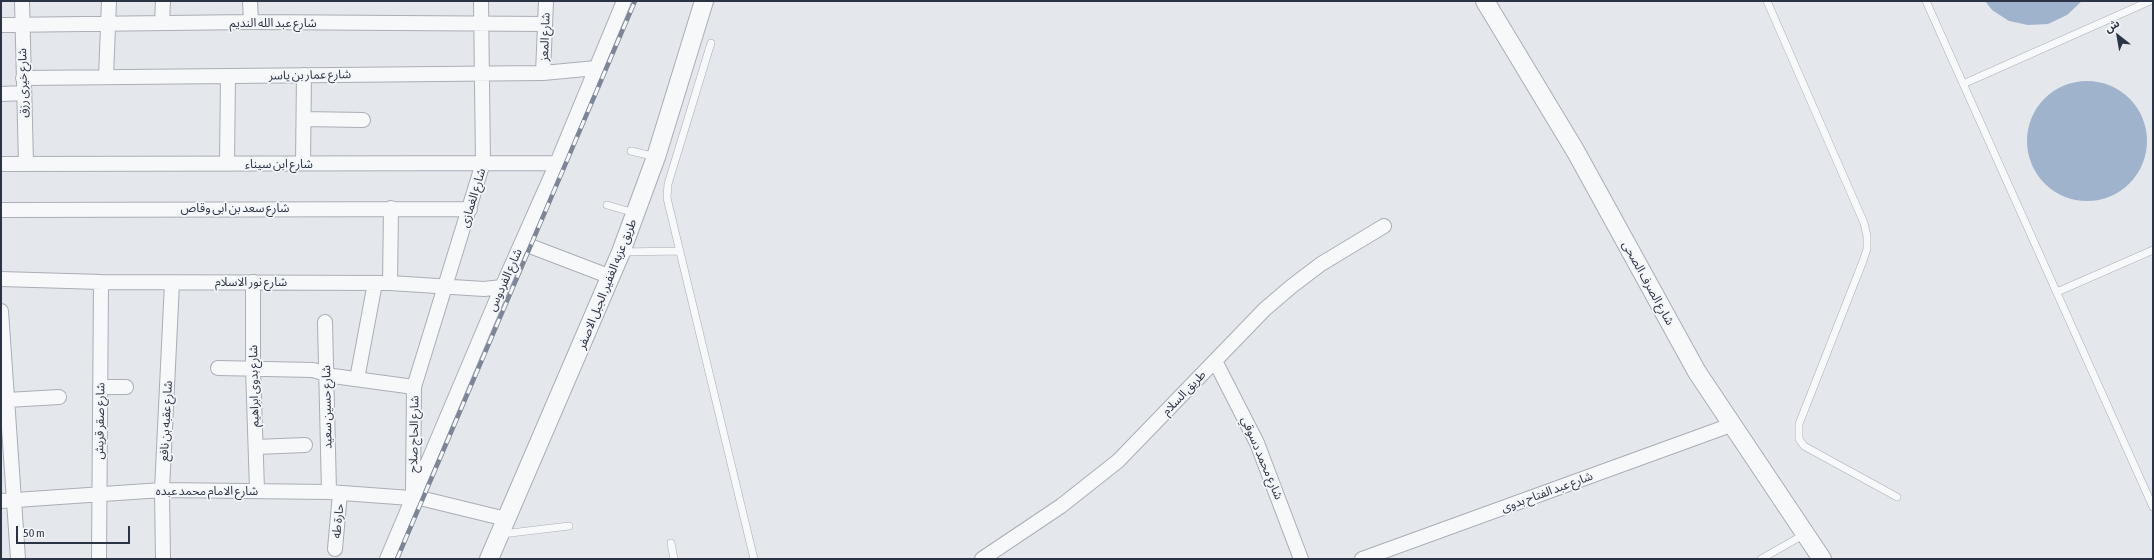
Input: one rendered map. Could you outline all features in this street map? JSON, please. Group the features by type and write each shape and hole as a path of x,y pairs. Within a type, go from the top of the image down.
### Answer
{"street":[{"name":"شارع خيرى رزق","path":"22,1 26,164"},
{"path":"106,77 109,1"},
{"path":"162,24 163,1"},
{"path":"250,1 250,22"},
{"name":"شارع الغمازى","path":"414,387 483,163 484,74 481,1"},
{"name":"شارع المعز","path":"543,73 546,1"},
{"name":"شارع الفردوس","path":"387,559 502,287 557,163 624,1"},
{"name":"طريق عزبه الغفير, الجبل الاصفر","path":"490,559 621,252 656,157 704,1"},
{"name":"شارع الصرف الصحى","path":"1485,1 1576,152 1697,372 1822,559"},
{"name":"شارع عبد الله النديم","path":"1,26 250,22 545,24"},
{"name":"شارع عمار بن ياسر","path":"23,78 543,73 596,68"},
{"path":"303,163 304,75"},
{"path":"227,164 228,76"},
{"path":"1,94 24,93"},
{"path":"304,119 363,120"},
{"name":"شارع ابن سيناء","path":"1,164 557,163"},
{"path":"390,283 391,208"},
{"name":"شارع سعد بن ابى وقاص","path":"1,210 470,209"},
{"name":"طريق السلام","path":"982,559 1061,506 1118,461 1265,309 1292,286 1320,264 1384,226"},
{"path":"522,243 611,277"},
{"name":"شارع نور الاسلام","path":"1,279 172,283 390,283 446,285 484,289 502,287"},
{"name":"شارع صقر قريش","path":"99,559 101,282"},
{"name":"شارع بدوى ابراهيم","path":"253,282 253,368 257,490"},
{"name":"شارع عقبه بن نافع","path":"163,559 162,490 172,283"},
{"path":"357,379 375,283"},
{"path":"1,311 7,400 7,500 18,559"},
{"name":"شارع حسين سعيد","path":"325,322 326,375 335,493"},
{"name":"شارع محمد دسوقي","path":"1215,361 1257,443 1301,559"},
{"name":"شارع الحاج صلاح","path":"218,368 313,370 326,375 414,387 413,498"},
{"path":"100,387 126,387"},
{"path":"7,400 59,397"},
{"name":"شارع عبد الفتاح بدوى","path":"1362,559 1731,424"},
{"path":"256,447 304,445"},
{"name":"شارع الامام محمد عبده","path":"7,500 162,490 257,490 335,493 413,498 503,526"},
{"name":"حارة طه","path":"335,493 335,549"}],"lane":[{"path":"1767,1 1864,223 1867,236 1867,249 1863,261 1799,424 1799,439 1804,446 1898,497"},
{"path":"1926,1 2153,507"},
{"path":"1963,84 2150,1"},
{"path":"711,43 668,184 668,205 754,559"},
{"path":"631,151 656,157"},
{"path":"607,205 635,214"},
{"path":"621,252 680,250"},
{"path":"2057,292 2153,250"},
{"path":"503,526 569,526"},
{"path":"1761,559 1805,534"},
{"path":"671,543 674,559"}],"water":[{"path":"1985,1 2082,1 2067,15 2048,24 2028,25 2009,21 1992,10"},
{"path":"2087,81 2110,86 2120,91 2129,99 2137,108 2142,118 2147,141 2142,164 2137,174 2129,183 2120,191 2110,196 2087,201 2064,196 2054,191 2045,183 2037,174 2032,164 2027,141 2032,118 2037,108 2045,99 2054,91 2064,86"}],"railway":[{"path":"397,559 635,1"}]}
